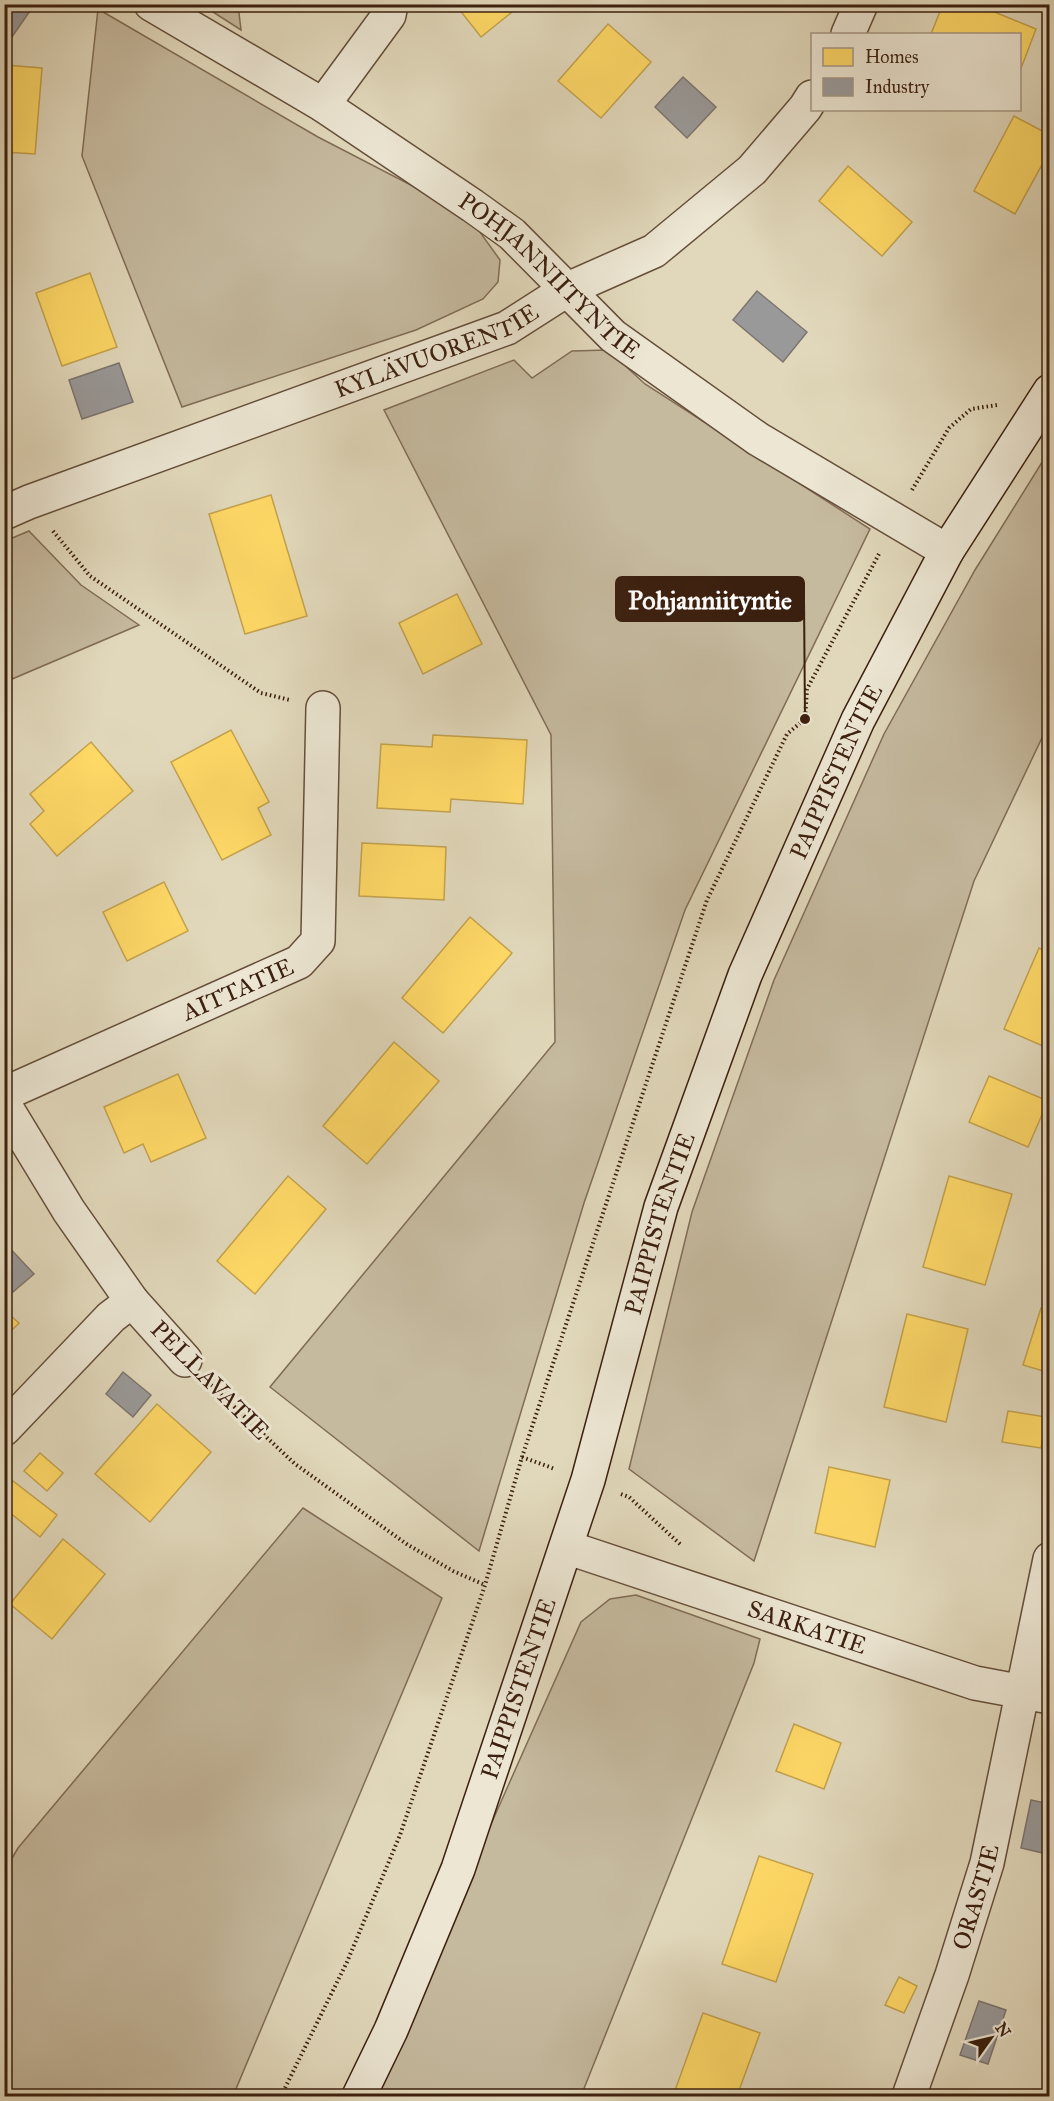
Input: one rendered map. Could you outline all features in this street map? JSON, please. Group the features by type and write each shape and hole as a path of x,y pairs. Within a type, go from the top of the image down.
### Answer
{"street":[{"name":"POHJANNIITYNTIE","path":"151,4 322,105 512,234 613,336 758,439 947,550"},
{"path":"322,105 389,15 391,4"},
{"path":"848,33 861,4"},
{"name":"KYLÄVUORENTIE","path":"17,508 507,328 568,289 654,251 752,170 811,99"},
{"name":"PAIPPISTENTIE","path":"359,2097 391,2030 458,1869 588,1480 662,1207 745,975 858,720 947,550 1050,391"},
{"name":"AITTATIE","path":"4,1094 300,962 318,941 323,708"},
{"name":"PELLAVATIE","path":"4,1104 69,1211 132,1301 185,1360"},
{"path":"4,1429 111,1317 132,1301"},
{"name":"SARKATIE","path":"566,1547 975,1683 1036,1695"},
{"name":"ORASTIE","path":"909,2097 952,1975 1036,1695 1050,1559"}],"path":[{"path":"17,508 90,576 261,693 323,708"},
{"name":"PELLAVATIE","path":"185,1360 295,1464 408,1545 453,1571 485,1585"}],"shaded area":[{"path":"202,5 238,5 241,30"},
{"path":"98,9 318,137 467,214 500,260 498,282 483,299 416,330 182,407 82,156"},
{"path":"608,350 645,384 870,529 685,910 584,1203 479,1551 270,1387 555,1042 551,735 384,410 514,360 532,378 572,351"},
{"path":"1049,451 1049,723 974,881 754,1561 629,1469 692,1212 774,980 884,734 975,570"},
{"path":"29,531 81,585 139,625 5,682 5,541"},
{"path":"303,1508 442,1598 233,2096 5,2096 5,1870 18,1848"},
{"path":"636,1595 760,1639 754,1663 581,2096 370,2096 581,1622 610,1599"}],"building: Homes":[{"path":"455,4 522,4 481,37"},
{"path":"943,4 975,4 1036,29 1021,68 1021,33 931,33"},
{"path":"608,24 651,62 601,118 558,81"},
{"path":"4,65 42,68 35,154 4,152"},
{"path":"1014,116 1050,135 1050,150 1015,214 974,191"},
{"path":"848,166 912,222 882,256 819,201"},
{"path":"90,273 117,347 62,366 36,293"},
{"path":"271,495 307,616 245,634 209,514"},
{"path":"457,594 482,644 423,674 399,623"},
{"path":"231,730 269,802 258,808 271,835 222,860 171,762"},
{"path":"433,735 527,740 523,804 451,799 450,812 377,808 381,744 432,747"},
{"path":"91,742 133,791 57,856 30,824 44,811 30,794"},
{"path":"362,843 446,847 444,900 359,896"},
{"path":"164,882 188,931 127,961 103,912"},
{"path":"470,917 512,953 443,1033 402,998"},
{"path":"1039,948 1050,953 1050,1049 1004,1029"},
{"path":"394,1042 439,1081 367,1164 323,1126"},
{"path":"178,1074 206,1138 151,1162 143,1144 124,1153 104,1107"},
{"path":"989,1076 1048,1101 1028,1147 969,1122"},
{"path":"288,1176 326,1209 255,1294 217,1261"},
{"path":"949,1176 1012,1194 985,1285 923,1267"},
{"path":"1041,1308 1050,1310 1050,1373 1023,1365"},
{"path":"4,1310 19,1323 4,1338"},
{"path":"907,1314 968,1329 946,1422 884,1407"},
{"path":"157,1404 211,1452 150,1522 95,1474"},
{"path":"1008,1411 1046,1417 1041,1448 1002,1442"},
{"path":"40,1453 63,1473 47,1491 24,1471"},
{"path":"829,1467 890,1480 875,1547 815,1533"},
{"path":"13,1481 57,1515 40,1537 4,1508 4,1492"},
{"path":"63,1539 105,1574 52,1639 10,1604"},
{"path":"794,1724 841,1743 824,1789 776,1771"},
{"path":"759,1856 813,1874 776,1982 722,1964"},
{"path":"899,1977 917,1986 904,2013 885,2005"},
{"path":"703,2013 760,2033 737,2096 673,2096"}],"building: Industry":[{"path":"4,4 21,4 30,11 5,47"},
{"path":"683,77 716,107 687,138 655,107"},
{"path":"757,291 807,332 783,362 733,320"},
{"path":"119,363 133,402 82,419 69,380"},
{"path":"4,1242 34,1274 13,1292 4,1283"},
{"path":"123,1372 151,1395 133,1417 106,1394"},
{"path":"1031,1800 1050,1804 1050,1842 1047,1854 1021,1848"},
{"path":"979,2001 1006,2010 988,2064 960,2055"}],"place":[{"name":"Pohjanniityntie","path":"805,719"}]}
